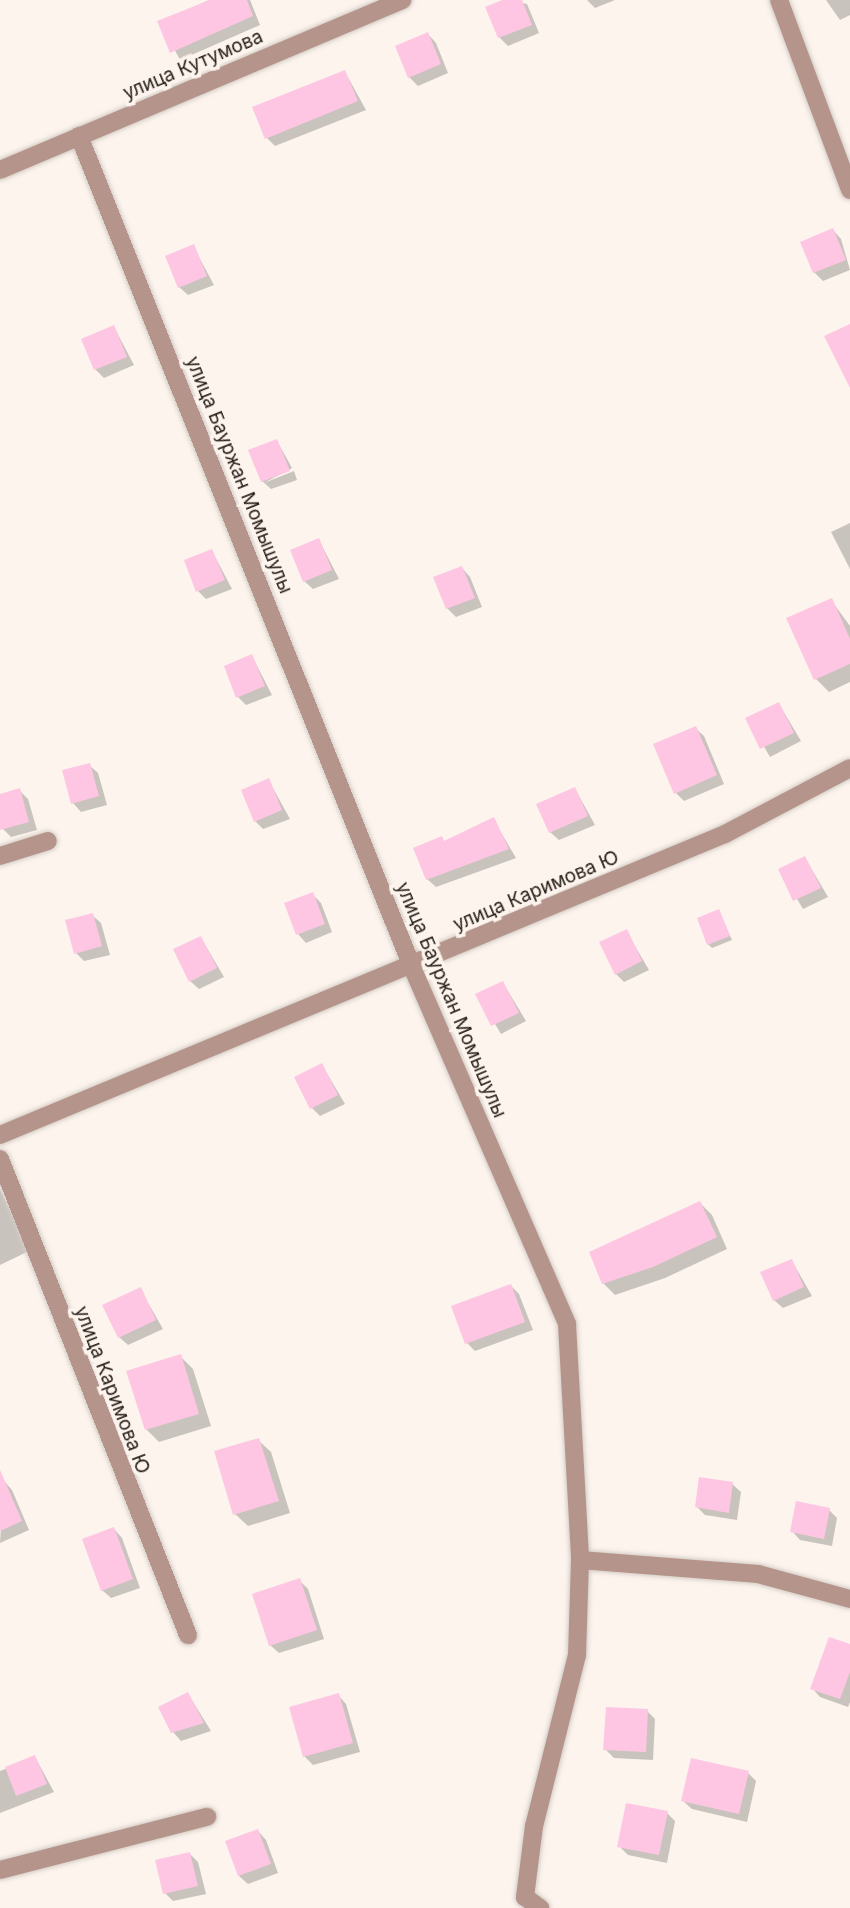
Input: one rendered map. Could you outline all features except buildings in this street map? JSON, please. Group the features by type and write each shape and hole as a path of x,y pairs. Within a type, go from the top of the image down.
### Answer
{"street":[{"name":"улица Кутумова","path":"0,170 403,0"},
{"path":"779,0 850,190"},
{"name":"улица Бауржан Момышулы","path":"79,136 412,967 567,1324 580,1560 577,1655 534,1826 525,1897 540,1908"},
{"name":"улица Каримова Ю","path":"0,1135 412,967 725,834 850,768"},
{"path":"0,856 48,841"},
{"name":"улица Каримова Ю","path":"0,1159 188,1635"},
{"path":"580,1560 758,1574 850,1599"},
{"path":"0,1870 207,1817"}]}
